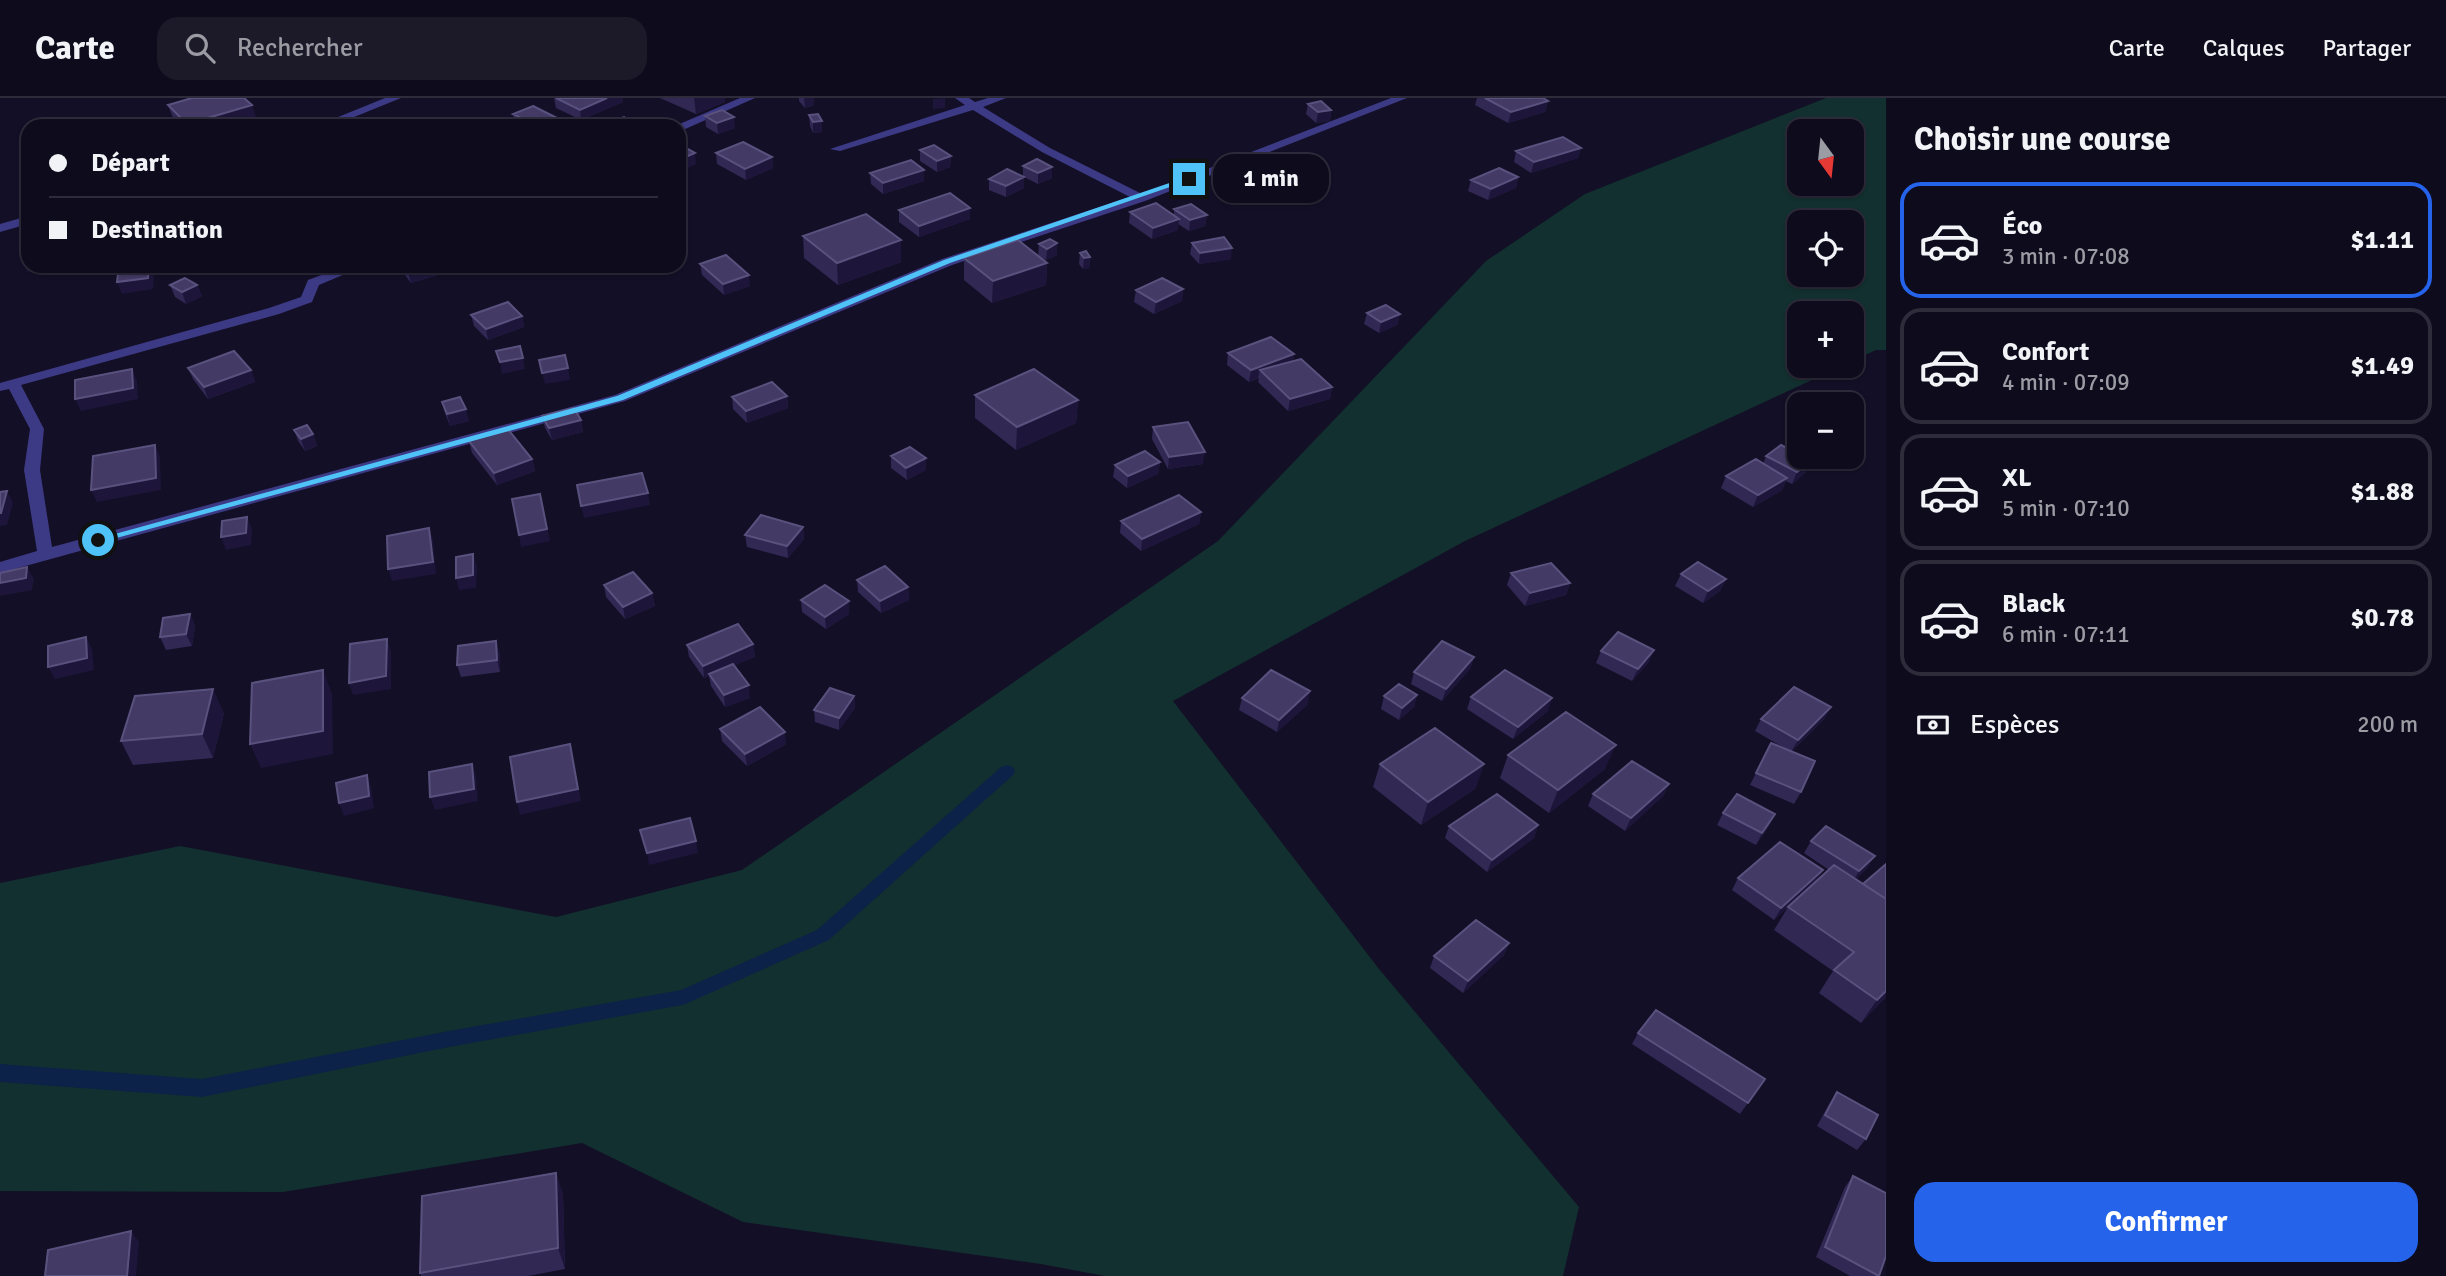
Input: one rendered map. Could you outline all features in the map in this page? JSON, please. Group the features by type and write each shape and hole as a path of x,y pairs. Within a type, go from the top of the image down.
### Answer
{"street":[{"path":"340,119 395,98"},
{"path":"686,125 749,98"},
{"path":"836,149 965,102 1000,98"},
{"path":"0,568 620,398 947,262 1141,198 1401,98"},
{"path":"965,102 1046,150 1141,198"},
{"path":"0,228 21,222"},
{"path":"45,554 32,470 37,429 6,385 274,311 307,299 313,283 339,273"}],"green space":[{"path":"1826,98 1886,98 1886,350 1876,350 1864,356 1864,301 1787,301 1787,378 1816,378 1465,541 1173,701 1379,969 1579,1207 1563,1276 1105,1276 1041,1264 743,1222 582,1143 283,1192 0,1191 0,883 180,846 556,917 742,870 1218,541 1486,261 1585,194"}],"building":[{"path":"192,98 244,98 252,105 204,119 182,119 168,105"},
{"path":"556,98 607,98 580,110"},
{"path":"1485,98 1543,98 1548,101 1511,112"},
{"path":"1321,101 1331,110 1318,112 1308,104"},
{"path":"533,106 559,119 523,119 513,114"},
{"path":"722,110 734,117 717,123 705,116"},
{"path":"818,114 822,121 813,122 809,115"},
{"path":"1563,137 1581,148 1534,162 1516,151"},
{"path":"743,142 772,157 745,169 716,153"},
{"path":"934,145 951,156 937,161 920,150"},
{"path":"686,148 695,153 686,157"},
{"path":"1037,159 1052,167 1038,173 1023,166"},
{"path":"911,160 924,170 883,183 870,173"},
{"path":"1499,168 1518,177 1491,189 1471,180"},
{"path":"1007,169 1024,177 1006,186 989,179"},
{"path":"950,193 970,208 919,226 899,210"},
{"path":"1156,203 1179,219 1153,228 1130,212"},
{"path":"1191,204 1207,215 1190,220 1174,209"},
{"path":"866,214 901,240 837,263 803,236"},
{"path":"1224,237 1232,248 1200,253 1192,243"},
{"path":"1050,239 1057,243 1047,249 1039,244"},
{"path":"1018,240 1047,263 993,281 964,258"},
{"path":"1086,251 1090,257 1084,258 1080,253"},
{"path":"726,255 749,275 723,284 700,264"},
{"path":"118,273 148,273 148,278 117,282"},
{"path":"185,278 197,285 182,292 170,285"},
{"path":"1162,278 1183,289 1156,302 1136,290"},
{"path":"508,302 522,316 486,329 471,315"},
{"path":"1386,305 1400,314 1381,322 1367,313"},
{"path":"1271,337 1294,354 1251,370 1228,353"},
{"path":"520,346 523,358 500,362 496,351"},
{"path":"234,351 251,370 204,387 188,368"},
{"path":"565,355 568,368 542,373 539,360"},
{"path":"1301,359 1332,387 1290,399 1260,370"},
{"path":"132,369 133,388 75,399 75,380"},
{"path":"1034,369 1078,400 1017,427 975,395"},
{"path":"772,382 787,396 746,411 732,397"},
{"path":"460,397 466,409 447,414 442,402"},
{"path":"574,408 581,420 549,428 542,416"},
{"path":"1188,422 1205,452 1169,457 1153,427"},
{"path":"307,425 313,434 301,439 294,430"},
{"path":"507,428 532,459 494,473 469,441"},
{"path":"155,445 156,478 91,490 93,456"},
{"path":"1781,445 1787,448 1787,467 1766,456"},
{"path":"910,447 926,458 906,468 891,456"},
{"path":"1145,451 1160,462 1128,476 1115,465"},
{"path":"1756,459 1787,478 1758,495 1726,476"},
{"path":"642,473 648,493 581,506 577,485"},
{"path":"7,491 1,513 0,513 0,492"},
{"path":"540,494 547,529 519,535 512,499"},
{"path":"1179,495 1201,512 1142,539 1121,521"},
{"path":"761,515 803,527 787,546 745,535"},
{"path":"247,517 246,533 221,537 222,521"},
{"path":"429,528 433,562 388,569 387,536"},
{"path":"473,554 473,575 456,578 456,557"},
{"path":"1698,562 1726,579 1708,591 1681,574"},
{"path":"1551,563 1570,583 1530,593 1511,573"},
{"path":"885,566 908,587 880,601 857,580"},
{"path":"27,567 26,578 0,583 0,573"},
{"path":"633,572 652,593 623,607 604,585"},
{"path":"825,585 849,601 825,617 801,600"},
{"path":"190,614 186,634 160,637 163,618"},
{"path":"738,624 753,644 703,666 687,645"},
{"path":"1618,632 1654,650 1638,669 1601,651"},
{"path":"86,637 87,658 48,667 48,646"},
{"path":"387,639 386,676 349,683 350,644"},
{"path":"496,641 497,660 457,665 458,646"},
{"path":"1442,641 1474,657 1446,689 1414,672"},
{"path":"733,664 749,685 724,695 709,674"},
{"path":"323,670 323,731 250,744 252,683"},
{"path":"1271,670 1310,691 1279,720 1242,698"},
{"path":"1505,670 1552,698 1518,727 1471,697"},
{"path":"1399,684 1417,695 1402,708 1384,696"},
{"path":"1794,687 1831,707 1798,740 1761,719"},
{"path":"830,688 854,696 839,718 814,710"},
{"path":"213,689 202,734 121,741 135,696"},
{"path":"760,707 785,732 745,754 720,729"},
{"path":"1566,712 1616,745 1558,790 1508,755"},
{"path":"1435,728 1484,764 1428,802 1380,764"},
{"path":"1771,743 1815,761 1801,792 1756,773"},
{"path":"570,744 578,789 517,802 510,757"},
{"path":"1632,761 1669,784 1631,818 1593,794"},
{"path":"472,764 474,789 430,797 429,772"},
{"path":"367,775 369,796 339,803 336,783"},
{"path":"1497,794 1538,825 1492,860 1449,826"},
{"path":"1737,794 1775,814 1762,833 1723,813"},
{"path":"690,818 696,841 647,853 640,830"},
{"path":"1826,826 1875,856 1859,871 1811,841"},
{"path":"1780,842 1823,870 1781,908 1738,878"},
{"path":"1886,864 1886,899 1863,884"},
{"path":"1834,865 1886,899 1886,991 1877,1000 1834,970 1854,952 1788,907"},
{"path":"1476,920 1509,943 1468,981 1434,956"},
{"path":"1656,1010 1765,1079 1748,1103 1638,1033"},
{"path":"1837,1092 1878,1115 1866,1139 1825,1115"},
{"path":"556,1173 558,1248 420,1273 422,1196"},
{"path":"1853,1176 1886,1193 1886,1256 1879,1276 1825,1247"},
{"path":"131,1231 127,1276 45,1276 48,1250"}],"waterway":[{"path":"0,1073 202,1088 449,1039 683,997 823,935 1007,771"}],"route":[{"path":"98,540 620,398 947,262 1141,198 1189,179"}]}
